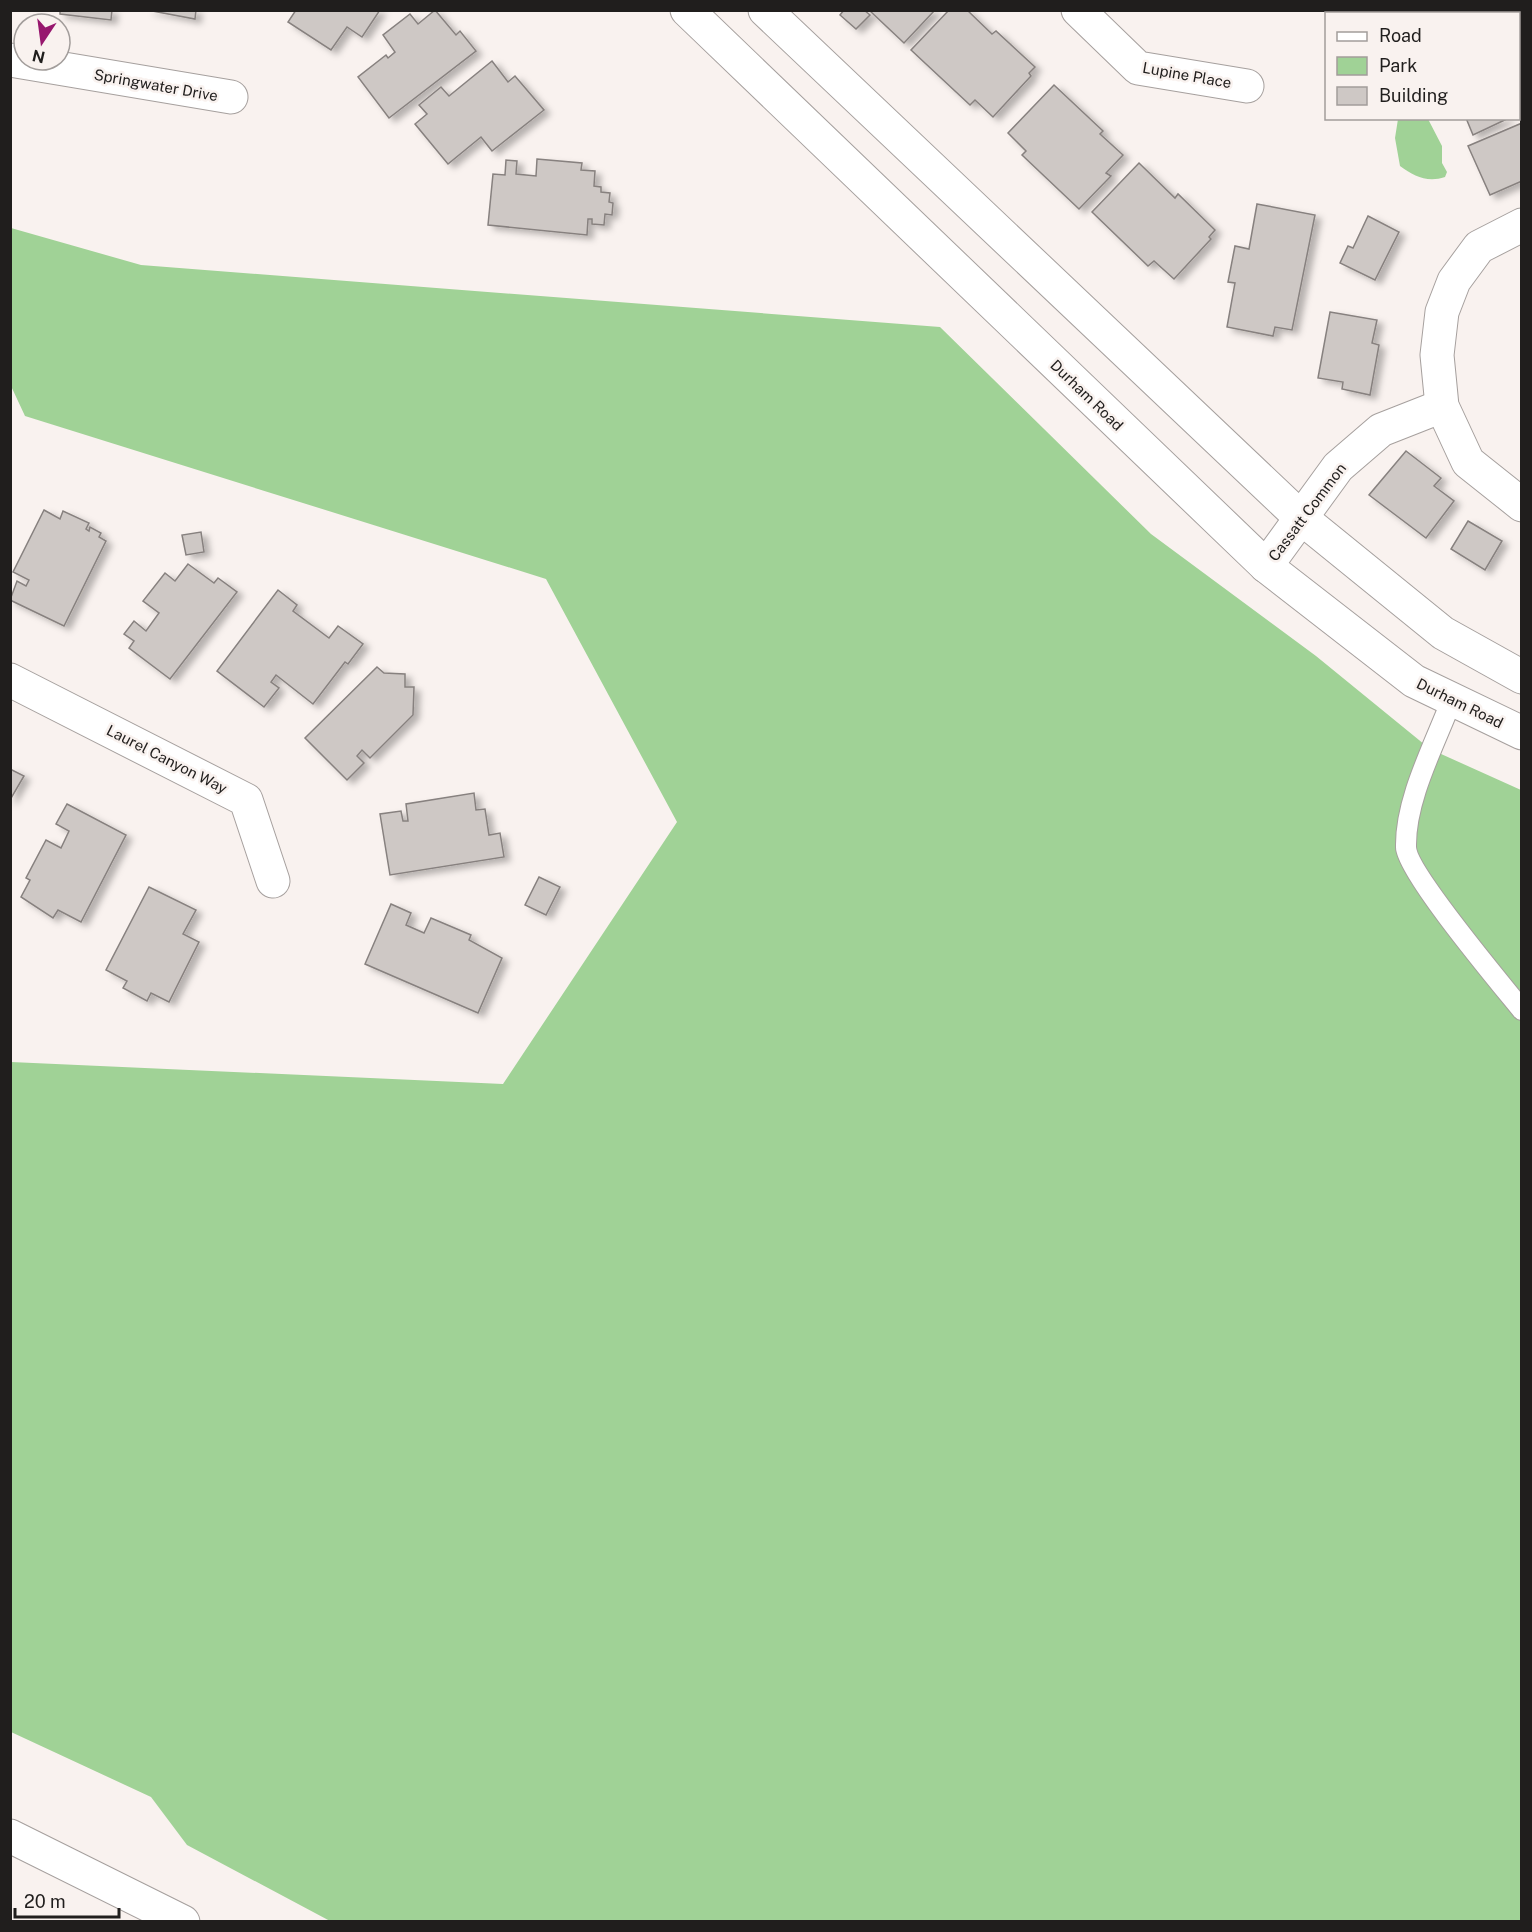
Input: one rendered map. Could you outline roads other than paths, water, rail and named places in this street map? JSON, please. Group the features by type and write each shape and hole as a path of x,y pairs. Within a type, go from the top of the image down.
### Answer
{"main road":[{"name":"Durham Road","path":"687,10 1266,566 1414,681 1521,733"},
{"path":"765,10 1300,517 1443,633 1521,677"},
{"name":"Lupine Place","path":"1078,10 1138,68 1247,86"},
{"name":"Springwater Drive","path":"10,60 231,97"},
{"path":"1521,225 1479,247 1454,281 1442,312 1437,355 1442,406 1468,462 1521,505"},
{"name":"Cassatt Common","path":"1266,566 1338,467 1382,430 1442,406"},
{"name":"Laurel Canyon Way","path":"10,680 246,800 273,881"},
{"path":"10,1836 183,1922"}],"lane":[{"path":"1452,699 1408,813 1406,850 1419,878 1521,1010"}]}
